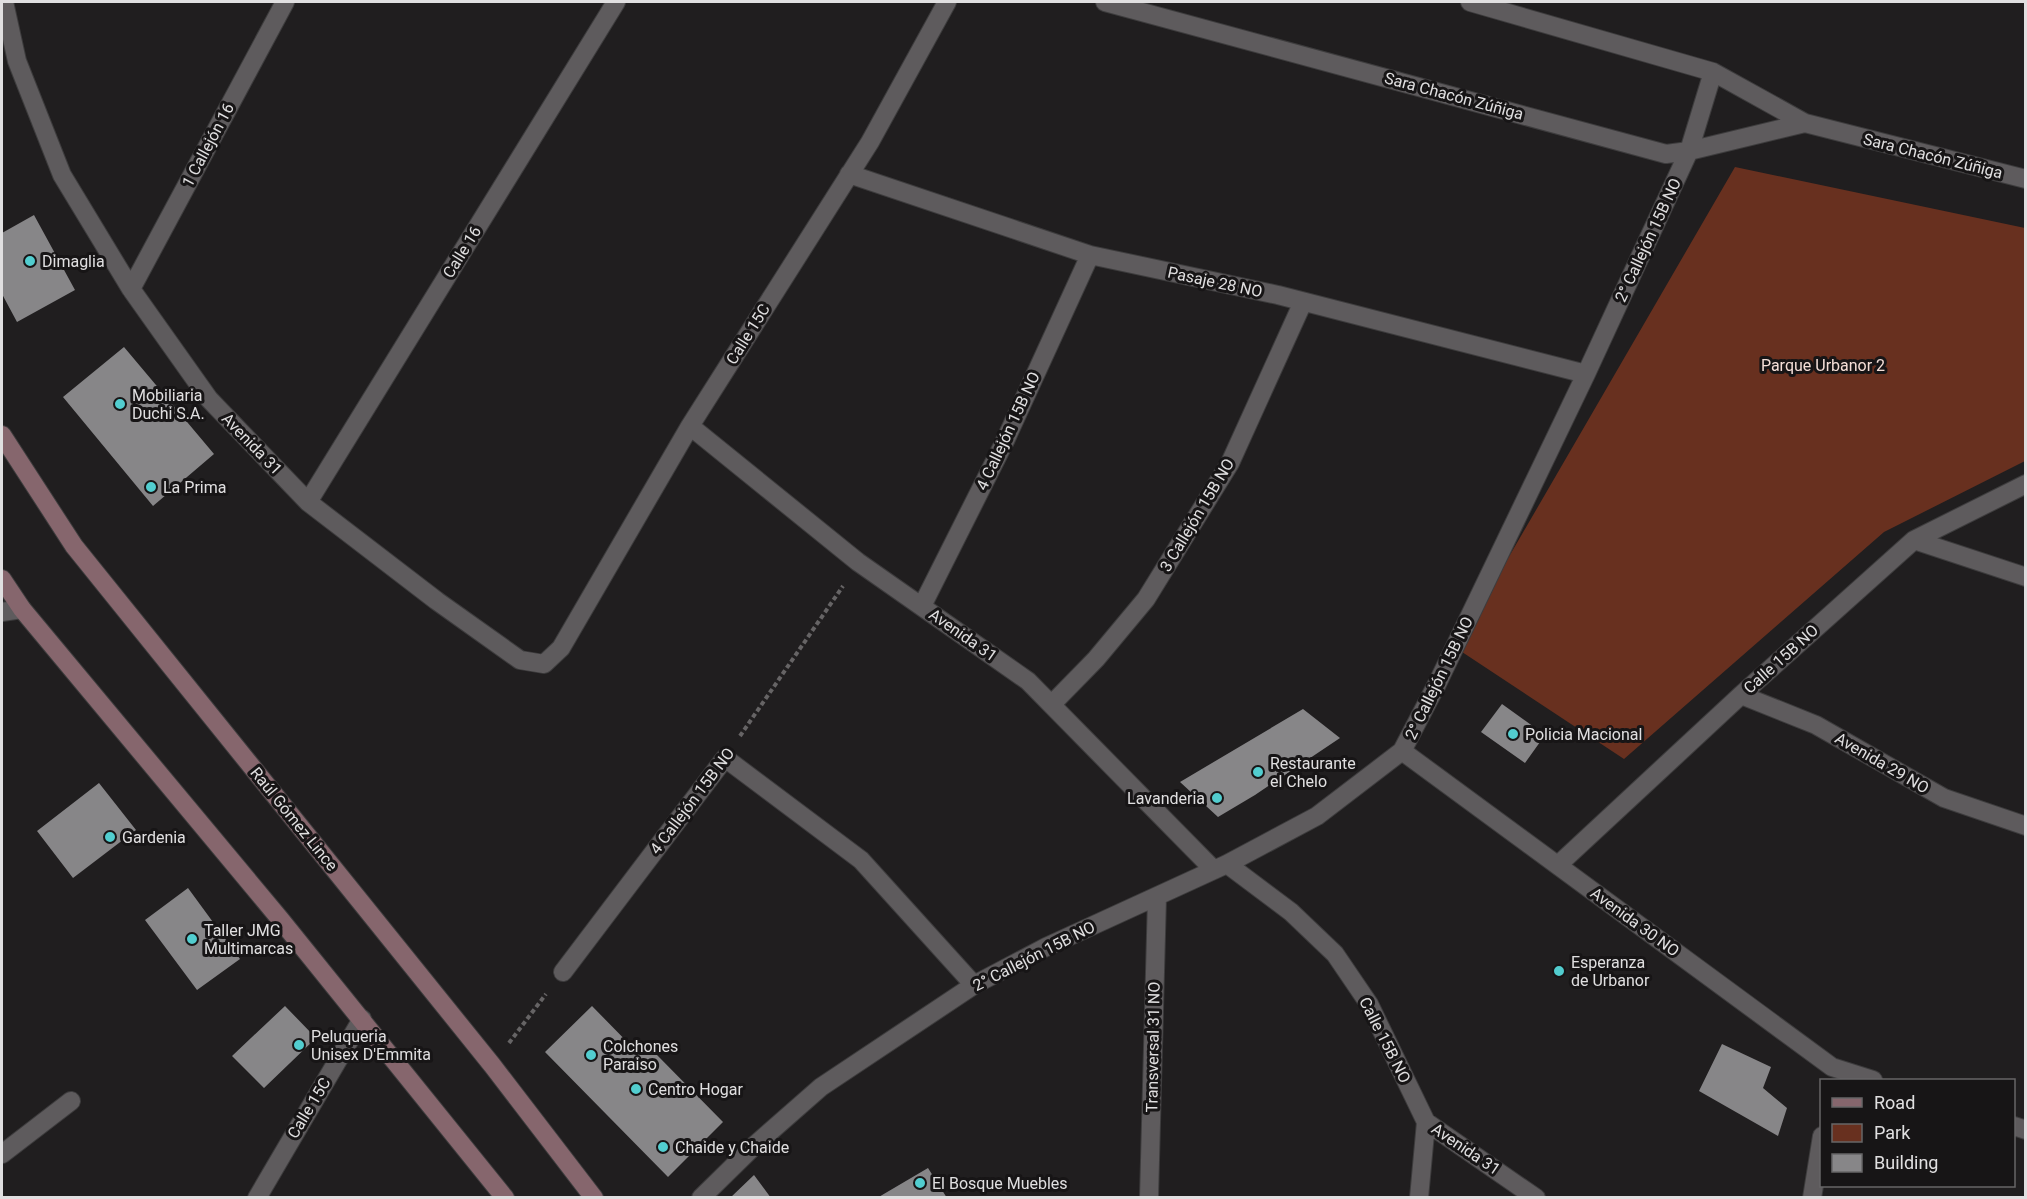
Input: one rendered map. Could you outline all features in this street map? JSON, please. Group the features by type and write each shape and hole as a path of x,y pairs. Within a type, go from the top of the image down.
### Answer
{"main road":[{"name":"Raúl Gómez Lince","path":"2,435 74,546 492,1065 594,1197"},
{"path":"2,579 22,609 362,1019 505,1197"}],"street":[{"name":"Avenida 31","path":"4,2 17,61 63,175 132,290 209,399 308,502 437,601 520,660 544,664"},
{"name":"1 Callejón 16","path":"132,290 285,2"},
{"name":"Calle 16","path":"308,502 616,2"},
{"name":"Calle 15C","path":"544,664 561,648 690,426 870,142 947,2"},
{"name":"Sara Chacón Zúñiga","path":"1105,2 1666,154 1689,151 1805,123"},
{"name":"Sara Chacón Zúñiga","path":"1470,2 1713,72 1805,123 2025,179"},
{"name":"2° Callejón 15B NO","path":"701,1197 755,1144 821,1087 974,986 1046,947 1221,867 1317,816 1402,751 1437,684 1586,374 1689,151 1713,72"},
{"name":"Pasaje 28 NO","path":"849,174 1090,255 1303,302 1586,374"},
{"name":"4 Callejón 15B NO","path":"922,606 1004,442 1090,255"},
{"name":"3 Callejón 15B NO","path":"1052,704 1096,659 1146,599 1230,463 1303,302"},
{"name":"Avenida 31","path":"690,426 858,562 1028,681 1221,867"},
{"name":"Calle 15B NO","path":"1558,865 1741,695 1914,540 2025,484"},
{"path":"1914,540 2025,577"},
{"path":"2,612 22,609"},
{"name":"Avenida 29 NO","path":"1741,695 1816,725 1944,798 2025,826"},
{"name":"Avenida 30 NO","path":"1402,751 1558,865 1831,1074 1866,1079"},
{"name":"4 Callejón 15B NO","path":"562,972 725,758"},
{"path":"725,758 861,860 974,986"},
{"name":"Calle 15B NO","path":"1221,867 1291,912 1335,954 1369,1004 1426,1122"},
{"name":"Transversal 31 NO","path":"1149,1197 1157,897"},
{"name":"Calle 15C","path":"256,1197 362,1019"},
{"path":"2,1154 71,1101"},
{"name":"Avenida 31","path":"1426,1122 1536,1197"},
{"path":"1419,1197 1426,1122"},
{"path":"1812,1197 1820,1143"}],"path":[{"name":"4 Callejón 15B NO","path":"725,758 858,562"},
{"path":"517,1032 562,972"}],"green space":[{"name":"Parque Urbanor 2","path":"1735,167 2025,228 2025,461 1884,532 1624,759 1456,648"}],"building":[{"name":"Dimaglia","path":"34,215 75,290 17,322 2,294 2,233"},
{"path":"124,347 214,454 153,506 63,397"},
{"name":"Policia Macional","path":"1502,704 1545,735 1525,763 1481,732"},
{"path":"1303,709 1340,738 1218,817 1180,782"},
{"path":"99,783 136,830 73,878 37,831"},
{"name":"Taller JMG Multimarcas","path":"188,888 240,959 197,990 145,920"},
{"path":"285,1006 316,1038 264,1088 232,1056"},
{"name":"Centro Hogar","path":"592,1006 640,1055 657,1055 723,1122 668,1177 545,1052"},
{"path":"1722,1044 1771,1067 1763,1088 1787,1108 1778,1136 1699,1091"},
{"name":"El Bosque Muebles","path":"928,1168 947,1198 877,1198"},
{"path":"754,1175 771,1198 730,1198"}],"place":[{"name":"Dimaglia","path":"30,261"},
{"name":"Mobiliaria Duchi S.A.","path":"120,404"},
{"name":"La Prima","path":"151,487"},
{"name":"Policia Macional","path":"1513,734"},
{"name":"Restaurante el Chelo","path":"1258,772"},
{"name":"Lavanderia","path":"1217,798"},
{"name":"Gardenia","path":"110,837"},
{"name":"Taller JMG Multimarcas","path":"192,939"},
{"name":"Esperanza de Urbanor","path":"1559,971"},
{"name":"Peluqueria Unisex D'Emmita","path":"299,1045"},
{"name":"Colchones Paraiso","path":"591,1055"},
{"name":"Centro Hogar","path":"636,1089"},
{"name":"Chaide y Chaide","path":"663,1147"},
{"name":"El Bosque Muebles","path":"920,1183"}]}
